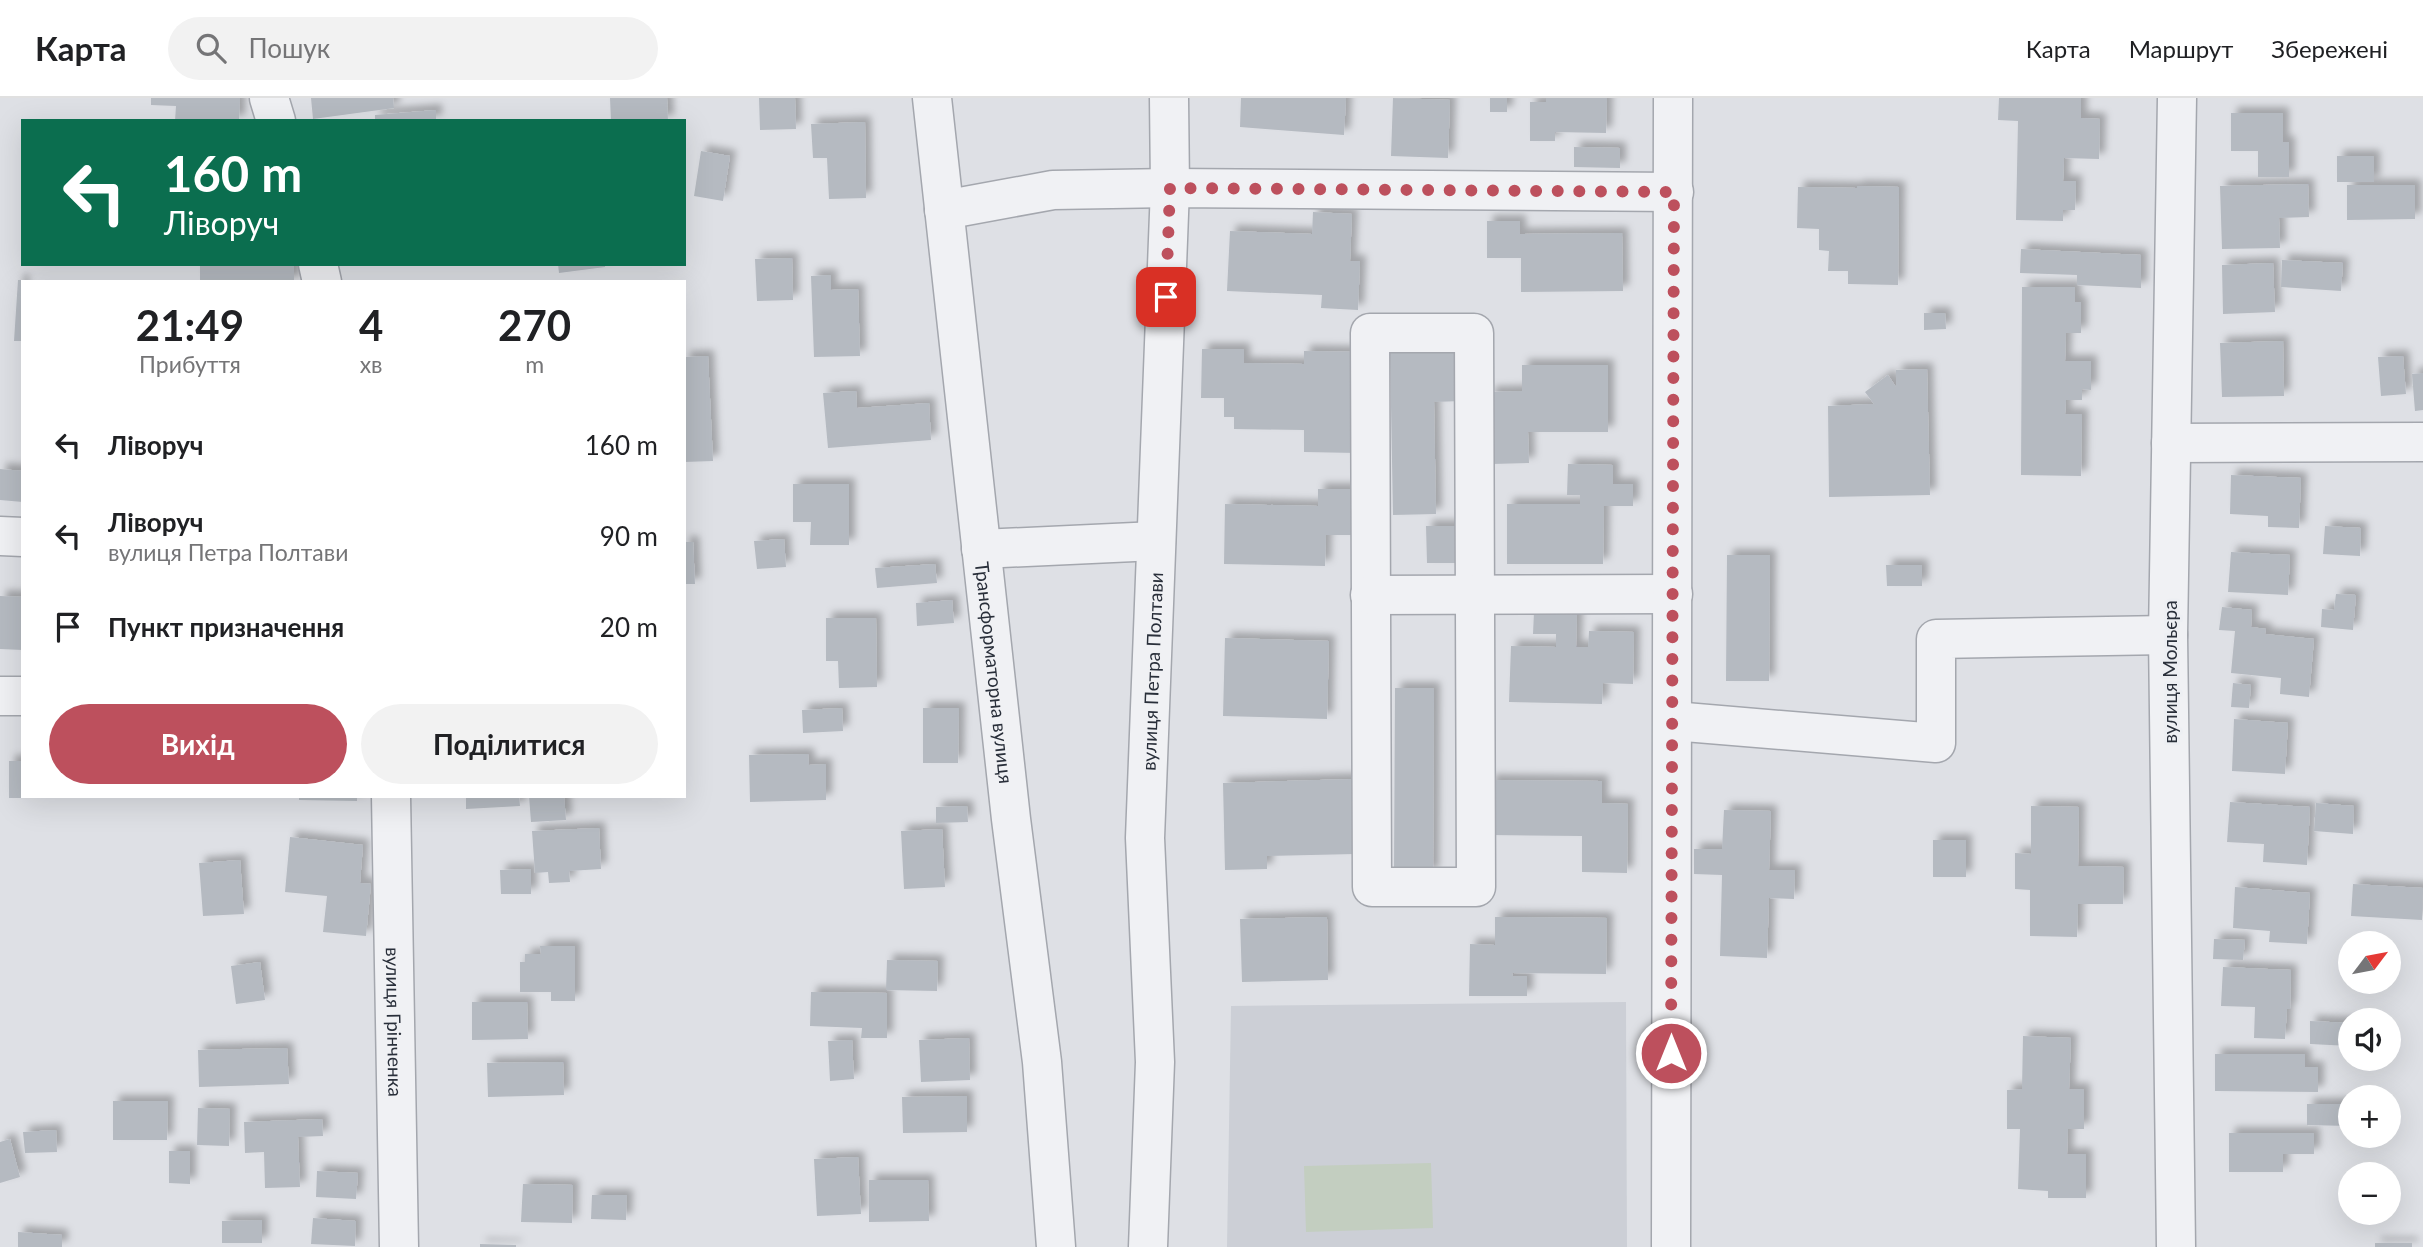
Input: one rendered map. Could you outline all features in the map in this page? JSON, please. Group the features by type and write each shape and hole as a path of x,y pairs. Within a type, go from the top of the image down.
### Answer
{"street":[{"path":"269,98 275,119"},
{"name":"Трансформаторна вулиця","path":"932,98 981,549 1042,1062 1056,1247"},
{"name":"вулиця Петра Полтави","path":"1148,1247 1155,1062 1145,838 1170,188 1169,98"},
{"path":"1671,1247 1673,98"},
{"name":"вулиця Мольєра","path":"2176,1247 2168,635 2177,98"},
{"path":"944,210 1053,191 1170,188 1674,192"},
{"path":"1474,332 1476,887 1371,887 1370,595 1370,333 1474,332"},
{"path":"2171,443 2423,442"},
{"path":"0,536 21,537"},
{"path":"981,549 1156,541"},
{"path":"1370,595 1673,594"},
{"path":"1673,721 1936,743 1936,639 2168,635"},
{"path":"0,696 21,696"},
{"name":"вулиця Грінченка","path":"391,798 399,1247"}],"shaded area":[{"path":"1626,1002 1627,1247 1227,1247 1231,1006"}],"green space":[{"path":"1431,1163 1433,1228 1306,1232 1304,1166"}],"building":[{"path":"151,98 240,98 239,119 175,119 176,106 151,105"},
{"path":"311,98 393,98 394,108 313,119"},
{"path":"610,98 667,98 668,119 611,119"},
{"path":"759,98 795,98 796,129 760,130"},
{"path":"1241,98 1346,98 1344,135 1240,127"},
{"path":"1393,98 1450,100 1448,158 1391,156"},
{"path":"1490,98 1507,98 1507,112 1490,112"},
{"path":"1546,98 1607,98 1606,133 1555,132 1555,141 1530,141 1530,102 1546,102"},
{"path":"1999,98 2081,98 2081,118 2100,119 2099,159 2064,158 2063,181 2076,181 2075,210 2063,210 2063,221 2016,220 2018,121 1998,120"},
{"path":"436,110 436,119 375,119 375,115"},
{"path":"2231,113 2283,113 2283,142 2289,142 2289,177 2258,177 2258,151 2231,151"},
{"path":"865,122 866,198 829,199 827,158 813,158 811,124"},
{"path":"1574,147 1620,148 1620,168 1574,167"},
{"path":"701,151 730,156 723,201 694,196"},
{"path":"2337,156 2374,156 2374,182 2337,182"},
{"path":"2308,184 2309,217 2279,218 2280,248 2222,249 2220,186"},
{"path":"2347,185 2415,185 2415,219 2347,220"},
{"path":"1798,187 1899,187 1898,285 1848,284 1848,271 1828,271 1829,251 1819,250 1819,229 1797,228"},
{"path":"1313,212 1352,214 1350,261 1360,261 1358,310 1321,308 1322,295 1227,291 1230,231 1312,234"},
{"path":"1487,221 1520,221 1520,234 1622,233 1623,291 1521,292 1521,258 1487,258"},
{"path":"2021,249 2141,255 2141,288 2077,285 2077,275 2020,273"},
{"path":"792,258 793,300 757,301 755,259"},
{"path":"2282,260 2343,263 2341,291 2281,287"},
{"path":"2273,263 2275,312 2223,314 2222,265"},
{"path":"200,266 294,266 294,280 200,280"},
{"path":"558,266 605,266 605,267 559,273"},
{"path":"831,275 831,290 858,289 860,356 814,357 811,276"},
{"path":"18,280 21,280 21,341 14,341"},
{"path":"2022,287 2075,287 2075,302 2081,302 2081,333 2066,333 2065,361 2091,361 2091,390 2082,389 2082,400 2066,400 2065,414 2082,414 2081,476 2021,475"},
{"path":"1924,313 1945,313 1946,329 1924,330"},
{"path":"2283,341 2284,396 2222,397 2220,343"},
{"path":"1202,349 1244,349 1244,363 1304,364 1304,351 1358,352 1357,453 1304,452 1304,430 1234,429 1234,417 1224,417 1224,398 1201,398"},
{"path":"1460,351 1461,401 1434,402 1436,514 1393,515 1390,352"},
{"path":"708,356 713,461 686,462 686,357"},
{"path":"2403,356 2406,394 2381,396 2378,357"},
{"path":"1522,365 1608,365 1608,432 1528,432 1529,463 1492,464 1489,392 1522,391"},
{"path":"1927,369 1930,495 1829,497 1828,406 1874,404 1865,392 1888,375 1896,387 1896,370"},
{"path":"2423,373 2423,410 2415,411 2412,374"},
{"path":"856,391 857,408 929,403 931,440 828,448 823,393"},
{"path":"1568,464 1613,465 1613,484 1633,484 1633,506 1604,506 1603,564 1507,564 1507,504 1580,504 1580,495 1567,495"},
{"path":"0,469 21,471 21,502 0,500"},
{"path":"2231,475 2301,478 2299,528 2268,527 2268,516 2230,514"},
{"path":"793,484 849,484 849,545 810,545 811,522 793,522"},
{"path":"1318,489 1351,489 1352,535 1326,535 1325,566 1224,564 1225,504 1318,506"},
{"path":"1426,526 1463,526 1463,563 1427,563"},
{"path":"2325,526 2361,528 2360,556 2323,554"},
{"path":"784,539 786,567 757,569 754,541"},
{"path":"686,542 693,542 695,584 686,584"},
{"path":"2231,552 2290,555 2288,595 2228,592"},
{"path":"1727,555 1770,555 1769,681 1726,681"},
{"path":"935,564 937,583 877,588 875,568"},
{"path":"1886,565 1922,565 1922,586 1887,586"},
{"path":"2336,594 2356,595 2353,630 2321,627 2322,609 2334,610"},
{"path":"0,596 21,597 21,650 0,649"},
{"path":"952,600 954,623 917,626 916,603"},
{"path":"2222,607 2252,610 2251,627 2266,629 2265,634 2314,639 2309,697 2280,694 2281,678 2231,673 2235,631 2219,630"},
{"path":"1534,612 1577,612 1576,647 1588,647 1589,631 1634,632 1633,684 1603,683 1602,704 1509,702 1511,646 1556,647 1556,634 1533,634"},
{"path":"826,618 876,618 877,687 839,688 838,661 826,661"},
{"path":"1225,638 1329,641 1327,719 1223,716"},
{"path":"2233,683 2251,685 2249,708 2231,707"},
{"path":"1395,688 1434,688 1433,874 1394,874"},
{"path":"842,708 843,731 803,733 802,710"},
{"path":"923,708 959,708 958,763 923,763"},
{"path":"2234,719 2288,723 2285,774 2232,771"},
{"path":"808,754 809,765 826,764 826,800 750,802 749,755"},
{"path":"9,761 21,761 21,798 9,798"},
{"path":"1353,779 1355,854 1267,856 1267,869 1225,870 1223,783"},
{"path":"1489,780 1602,781 1602,803 1628,804 1627,873 1582,872 1582,836 1489,835"},
{"path":"299,798 357,798 357,801"},
{"path":"466,798 519,798 520,806 466,809"},
{"path":"529,798 564,798 566,820 531,822"},
{"path":"2230,802 2310,807 2307,865 2263,862 2264,844 2227,842"},
{"path":"2316,803 2354,806 2353,834 2314,831"},
{"path":"967,806 968,822 936,823 936,807"},
{"path":"2031,806 2079,807 2078,866 2124,867 2123,904 2078,904 2077,937 2030,936 2030,890 2015,889 2015,853 2031,854"},
{"path":"1724,810 1771,811 1769,870 1795,870 1794,899 1769,898 1767,958 1720,956 1722,875 1694,874 1694,849 1722,849"},
{"path":"599,828 601,869 569,871 570,882 549,883 548,872 535,873 532,831"},
{"path":"942,829 945,887 904,889 901,831"},
{"path":"290,837 363,845 360,883 371,884 366,936 323,932 327,896 285,892"},
{"path":"1933,840 1966,840 1966,877 1933,877"},
{"path":"240,860 244,914 203,916 199,863"},
{"path":"531,869 531,894 501,894 500,870"},
{"path":"2353,884 2423,888 2422,920 2351,916"},
{"path":"2235,887 2310,893 2307,944 2269,942 2270,931 2233,928"},
{"path":"1327,917 1328,980 1242,982 1240,919"},
{"path":"1495,917 1607,918 1606,974 1512,973 1513,976 1527,976 1527,996 1469,996 1470,944 1495,945"},
{"path":"2214,939 2245,940 2243,960 2213,959"},
{"path":"540,946 575,946 575,1001 551,1001 551,992 520,992 520,962 525,962 525,954 541,954"},
{"path":"887,960 938,961 937,991 886,990"},
{"path":"260,962 265,1000 236,1004 231,966"},
{"path":"2223,967 2291,970 2290,1009 2287,1009 2285,1039 2254,1038 2255,1007 2221,1006"},
{"path":"811,992 887,993 887,1038 861,1038 862,1028 810,1026"},
{"path":"472,1002 527,1002 528,1039 472,1040"},
{"path":"2310,1021 2338,1022 2338,1045 2310,1044"},
{"path":"2023,1036 2071,1038 2069,1089 2084,1089 2084,1129 2068,1129 2067,1154 2086,1154 2086,1198 2048,1198 2048,1191 2018,1189 2020,1129 2007,1129 2007,1090 2022,1089"},
{"path":"969,1038 970,1080 921,1082 919,1040"},
{"path":"852,1040 854,1079 830,1081 828,1041"},
{"path":"287,1048 289,1084 199,1087 198,1050"},
{"path":"2215,1054 2305,1054 2305,1067 2318,1067 2318,1092 2215,1091"},
{"path":"563,1062 564,1095 488,1097 487,1063"},
{"path":"967,1096 967,1132 903,1133 902,1097"},
{"path":"113,1101 168,1101 167,1140 113,1140"},
{"path":"2307,1104 2338,1104 2338,1126 2307,1125"},
{"path":"198,1108 230,1109 229,1146 197,1145"},
{"path":"322,1119 323,1136 298,1137 300,1187 265,1188 264,1152 245,1153 244,1122"},
{"path":"56,1130 57,1152 25,1153 23,1132"},
{"path":"2229,1133 2314,1133 2314,1154 2283,1154 2283,1172 2229,1172"},
{"path":"10,1139 20,1177 0,1183 0,1142"},
{"path":"169,1151 190,1151 190,1184 169,1183"},
{"path":"858,1157 861,1214 817,1216 814,1159"},
{"path":"317,1171 358,1173 356,1199 316,1197"},
{"path":"869,1180 928,1180 929,1221 869,1222"},
{"path":"523,1184 573,1185 572,1223 521,1222"},
{"path":"592,1195 627,1195 626,1220 591,1219"},
{"path":"313,1218 356,1221 355,1246 311,1244"},
{"path":"262,1220 262,1243 222,1243 222,1221"},
{"path":"18,1232 62,1235 62,1247 18,1247"},
{"path":"2375,1243 2412,1243 2412,1247 2375,1247"},
{"path":"480,1244 516,1245 516,1247 480,1247"}],"route":[{"path":"1166,297 1170,188 1674,192 1671,1053"}]}
